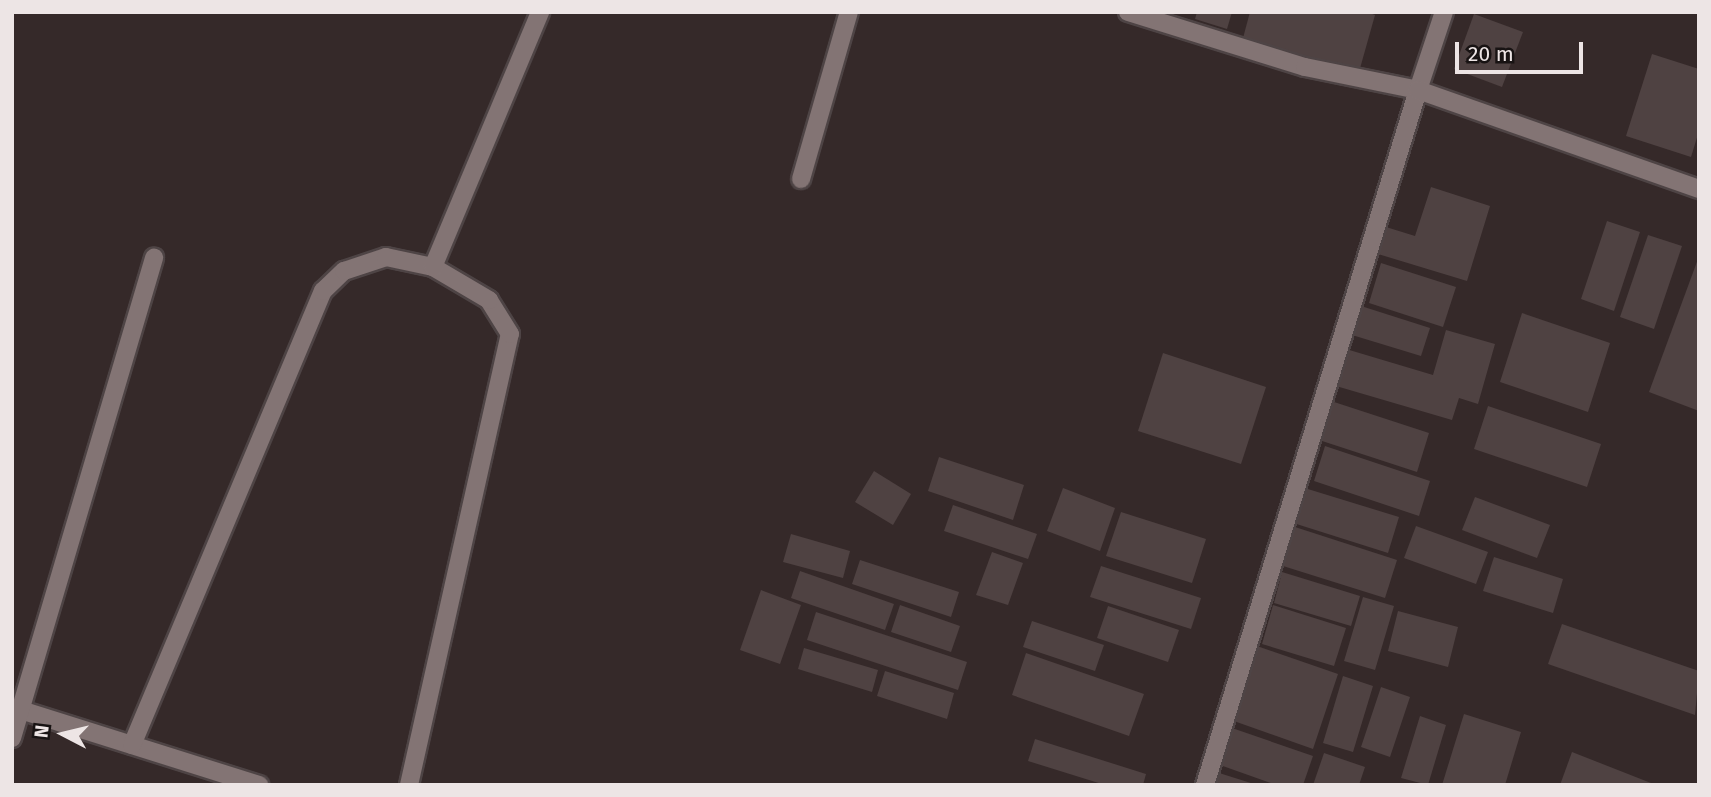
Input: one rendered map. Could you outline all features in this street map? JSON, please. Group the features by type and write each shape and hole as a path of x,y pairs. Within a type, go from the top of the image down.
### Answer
{"street":[{"path":"433,267 540,12"},
{"path":"801,179 849,12"},
{"path":"1128,12 1305,67 1418,90 1699,189"},
{"path":"1205,785 1444,12"},
{"path":"132,745 323,291 344,271 386,257 433,267 488,300 510,334 409,785"},
{"path":"12,738 154,258"},
{"path":"21,710 260,785"}],"building":[{"path":"1197,12 1232,12 1227,29 1195,19"},
{"path":"1250,12 1367,12 1375,15 1359,72 1243,38"},
{"path":"1474,14 1523,32 1502,87 1454,69"},
{"path":"1652,54 1699,69 1699,131 1691,157 1626,136"},
{"path":"1431,187 1490,206 1467,281 1378,254 1386,227 1415,236"},
{"path":"1607,221 1640,232 1614,311 1581,299"},
{"path":"1648,235 1682,246 1654,329 1620,317"},
{"path":"1699,260 1699,411 1649,392"},
{"path":"1381,263 1456,287 1443,327 1369,303"},
{"path":"1361,306 1430,328 1421,356 1352,335"},
{"path":"1522,313 1610,343 1588,412 1500,382"},
{"path":"1446,330 1495,344 1478,404 1459,398 1452,420 1336,386 1346,349 1433,375"},
{"path":"1163,353 1266,387 1241,464 1138,431"},
{"path":"1331,401 1429,433 1417,472 1319,440"},
{"path":"1488,406 1601,444 1587,487 1474,449"},
{"path":"1325,446 1430,481 1419,516 1314,481"},
{"path":"939,457 1024,485 1013,520 928,491"},
{"path":"874,471 911,494 893,525 855,502"},
{"path":"1298,486 1399,517 1388,553 1287,521"},
{"path":"1063,488 1115,508 1100,551 1047,531"},
{"path":"1475,497 1550,525 1537,558 1462,530"},
{"path":"953,505 1037,534 1028,559 944,531"},
{"path":"1121,512 1206,539 1192,583 1106,556"},
{"path":"1416,526 1488,552 1476,584 1404,558"},
{"path":"1295,527 1397,560 1385,598 1283,566"},
{"path":"791,534 850,551 843,578 783,562"},
{"path":"992,552 1023,563 1008,605 976,595"},
{"path":"1494,557 1563,579 1553,613 1483,591"},
{"path":"860,560 959,592 951,617 852,584"},
{"path":"1101,566 1201,598 1191,629 1090,597"},
{"path":"800,571 894,604 885,630 791,598"},
{"path":"1282,572 1360,596 1351,626 1274,603"},
{"path":"761,590 801,605 780,664 740,650"},
{"path":"1363,597 1394,606 1375,670 1344,661"},
{"path":"900,605 960,626 951,652 891,632"},
{"path":"1273,605 1346,628 1334,666 1262,644"},
{"path":"1108,606 1179,630 1168,662 1097,638"},
{"path":"1398,611 1458,627 1448,667 1388,651"},
{"path":"816,612 967,662 958,690 807,640"},
{"path":"1032,621 1104,645 1095,671 1023,647"},
{"path":"1562,624 1699,671 1695,715 1548,664"},
{"path":"1257,646 1338,674 1313,749 1231,720"},
{"path":"804,648 878,670 872,692 798,669"},
{"path":"1026,653 1144,694 1129,736 1012,695"},
{"path":"885,671 954,693 947,719 877,696"},
{"path":"1343,676 1373,686 1353,752 1323,743"},
{"path":"1381,687 1410,697 1390,757 1361,747"},
{"path":"1464,714 1521,732 1505,785 1442,785"},
{"path":"1420,716 1446,725 1428,785 1401,778"},
{"path":"1232,728 1313,756 1303,785 1276,785 1220,765"},
{"path":"1035,739 1146,774 1143,785 1105,785 1028,761"},
{"path":"1572,752 1656,785 1560,785"},
{"path":"1324,753 1365,767 1359,785 1313,785"},
{"path":"1216,772 1254,784 1254,785 1212,785"}]}
